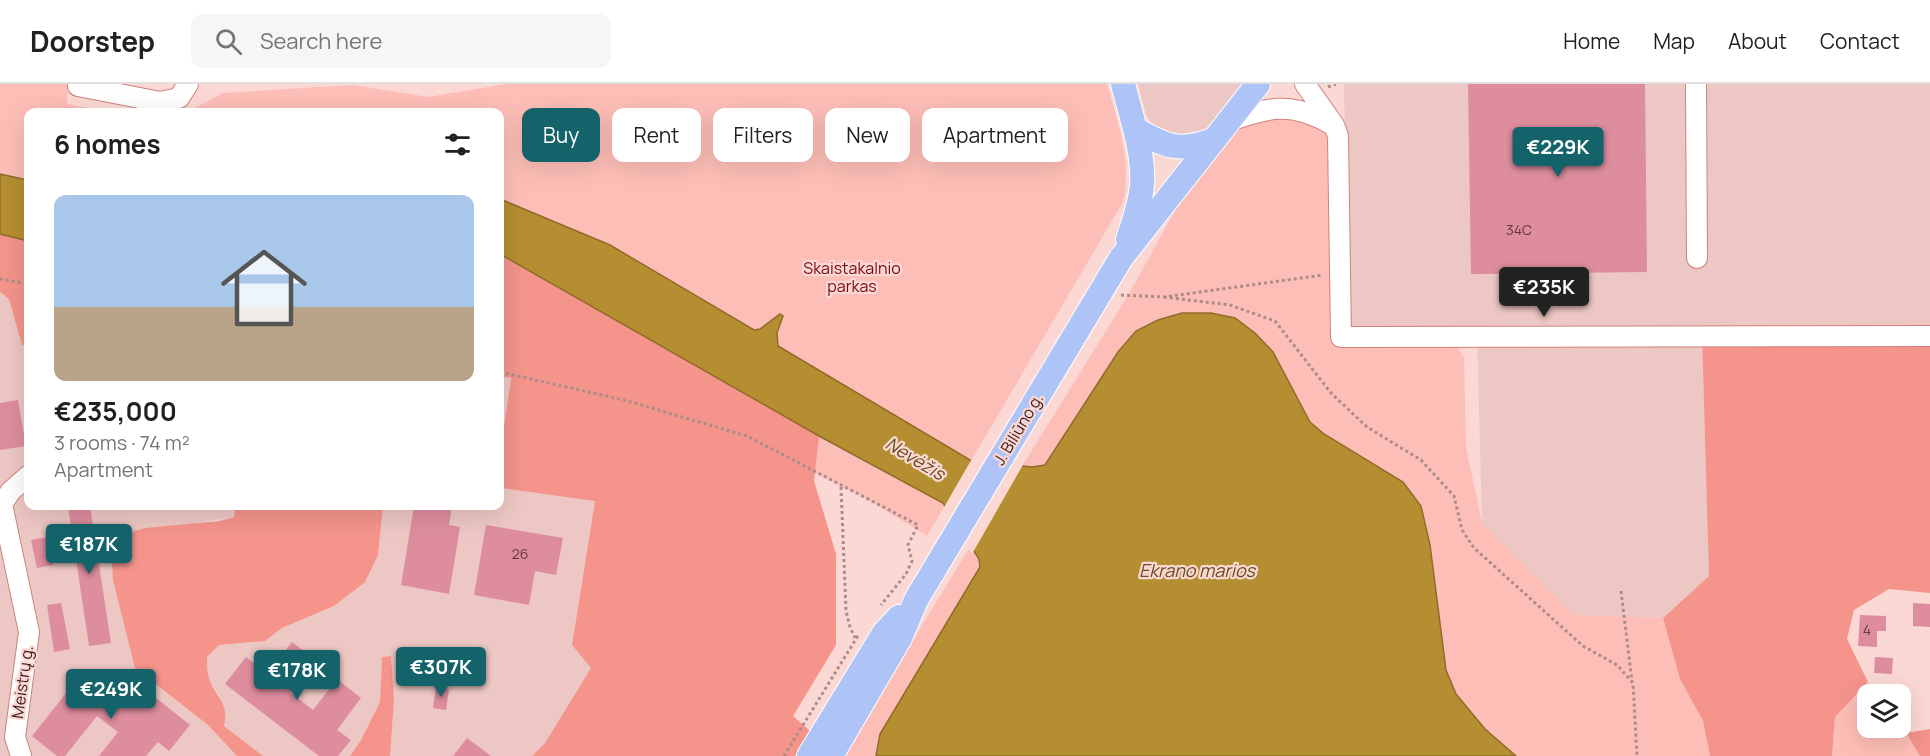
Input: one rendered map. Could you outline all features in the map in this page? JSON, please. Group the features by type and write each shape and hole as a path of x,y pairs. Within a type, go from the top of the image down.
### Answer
{"main road":[{"name":"J. Biliūno g.","path":"1120,258 1138,212 1144,188 1141,155 1123,84"},
{"name":"J. Biliūno g.","path":"831,756 890,656 915,600 1120,258 1258,84"},
{"path":"1135,129 1167,146 1182,148 1220,131"},
{"name":"J. Biliūno g.","path":"809,756 884,633 915,600"}],"street":[{"path":"78,86 160,102 179,98 188,84"},
{"path":"1305,84 1334,125 1338,136 1341,337 1930,336"},
{"path":"1696,84 1697,258"},
{"path":"1220,131 1262,109 1284,108 1313,114 1334,125"},
{"name":"Meistrų g.","path":"21,756 15,736 29,632 2,504 10,491 24,479"}],"path":[{"path":"1164,297 1340,274"},
{"path":"0,279 24,283"},
{"path":"1103,287 1125,296 1164,297 1230,305 1275,321 1331,393 1367,427 1421,460 1454,496 1462,530 1474,548 1583,646 1617,665 1633,683"},
{"path":"504,373 624,400 747,436 841,487 918,525 908,545 912,561 906,574 877,610"},
{"path":"841,487 846,611 855,638"},
{"path":"1621,591 1633,683 1637,756"},
{"path":"784,756 863,628"}],"shaded area":[{"path":"1138,84 1246,84 1205,135 1194,140 1155,129 1146,114"},
{"path":"1344,84 1930,84 1930,336 1702,336 1709,576 1663,618 1574,615 1482,523 1477,330 1348,328"},
{"path":"0,234 24,240 24,345 22,345 9,299 0,292"},
{"path":"504,256 819,436 814,481 836,554 836,645 793,716 810,731 795,756 532,756 545,743 591,668 572,645 595,501 504,489 504,427 511,378 504,377"},
{"path":"0,292 9,299 22,345 24,345 24,510 235,510 234,517 195,523 135,668 208,725 237,756 0,756"},
{"path":"1702,336 1930,336 1930,593 1889,589 1854,610 1847,639 1868,682 1857,684 1857,694 1835,717 1832,756 1710,756 1703,721 1680,679 1663,618 1709,576"},
{"path":"504,377 511,378 504,427"},
{"path":"504,489 595,500 572,645 591,668 545,743 532,756 390,756 394,700 391,656 382,657 380,702 361,740 350,756 263,756 224,726 219,695 211,684 207,672 207,657 219,645 265,641 282,628 334,606 378,555 383,510 504,510"},
{"path":"235,510 383,510 378,555 365,582 334,606 282,628 265,641 219,645 207,657 210,681 224,707 224,726 263,756 237,756 208,725 135,668 113,580 112,562 116,544 125,534 145,528 220,521 234,517"},
{"path":"391,656 394,700 390,756 350,756 361,740 380,702 382,657"},
{"path":"1930,729 1930,756 1920,756 1909,738 1911,738 1911,732"}],"green space":[{"path":"0,84 68,84 67,104 88,108 24,108 24,345 22,345 9,299 0,292"},
{"name":"Skaistakalnio parkas","path":"506,84 1107,84 1125,157 1123,202 927,536 867,499 746,439 504,377 504,108 195,108 223,93 353,85 428,97"},
{"path":"1287,114 1316,123 1329,138 1334,345 1456,345 1464,357 1466,447 1482,523 1574,615 1663,618 1680,679 1703,721 1710,756 1516,756 1485,729 1456,694 1446,670 1430,545 1421,506 1403,482 1324,434 1310,422 1273,352 1118,352 1045,465 1022,466 1129,294 1178,205 1204,170 1238,130 1249,122"},
{"path":"970,547 979,559 980,567 881,734 876,756 842,756"},
{"path":"1857,694 1857,738 1909,738 1920,756 1832,756 1835,717"}],"water":[{"path":"0,174 24,179 24,240 0,234"},
{"name":"Ekrano marios","path":"504,201 610,245 754,330 760,329 780,314 783,316 777,333 778,346 970,460 1032,467 1045,465 1118,352 1136,331 1158,320 1182,313 1211,313 1235,318 1255,333 1273,352 1310,422 1324,434 1403,482 1421,506 1430,545 1446,670 1456,694 1485,729 1516,756 876,756 880,734 980,567 979,559 943,503 819,436 504,256"}],"pier":[{"path":"973,457 1024,463 972,554 943,509"}],"building":[{"path":"1468,84 1645,84 1647,272 1471,274"},
{"path":"18,400 24,446 0,450 0,403"},
{"path":"69,510 91,510 111,643 89,646"},
{"path":"413,510 451,510 449,525 460,527 449,594 401,585"},
{"path":"486,525 563,538 556,575 535,571 529,605 474,595"},
{"path":"48,537 53,565 37,568 31,540"},
{"path":"61,603 70,649 54,652 47,605"},
{"path":"1913,603 1930,604 1930,627 1913,626"},
{"path":"1860,615 1886,616 1886,631 1877,631 1877,647 1858,646"},
{"path":"292,642 315,660 290,692 313,710 337,679 361,698 337,730 351,740 338,756 319,756 225,684 246,657 267,674"},
{"path":"1875,657 1893,658 1892,674 1874,673"},
{"path":"83,672 119,701 135,681 190,725 169,751 158,742 146,756 99,756 118,732 97,716 65,756 57,756 32,736"},
{"path":"436,687 449,689 446,710 433,708"},
{"path":"467,738 491,756 453,756"}],"water label":[{"name":"Nevėžis","path":"915,459"}]}
